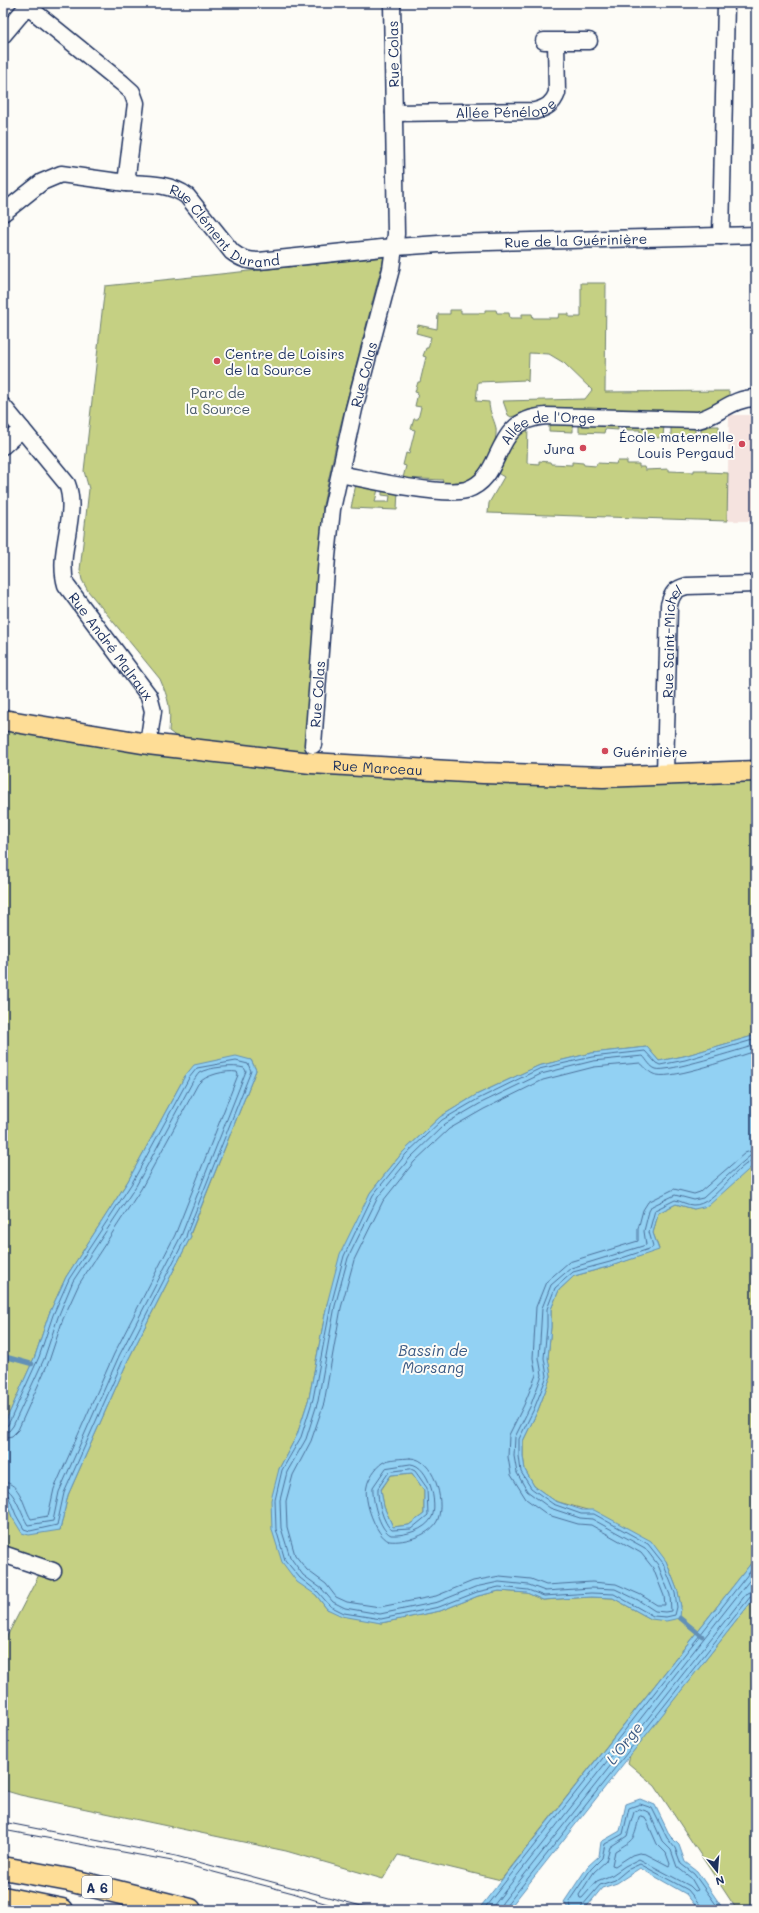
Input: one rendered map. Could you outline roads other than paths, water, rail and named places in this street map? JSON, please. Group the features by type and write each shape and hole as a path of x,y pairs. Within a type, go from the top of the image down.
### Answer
{"highway":[{"name":"A 6","path":"3,1868 68,1880 190,1910"},
{"path":"3,1898 62,1910"}],"main road":[{"name":"Rue Marceau","path":"3,720 148,744 311,763 437,771 603,777 756,772"}],"street":[{"name":"Rue Colas","path":"313,745 332,509 395,247 392,3"},
{"path":"721,236 726,3"},
{"path":"3,35 29,4 132,92 136,103 126,183 61,174 42,182 3,213"},
{"name":"Allée Pénélope","path":"394,113 535,111 546,108 555,100 557,93 550,41 589,41"},
{"name":"Rue Clément Durand","path":"126,183 168,186 179,190 187,196 232,252 239,258 247,260 259,262 395,247"},
{"name":"Rue de la Guérinière","path":"395,247 453,243 756,236"},
{"name":"Allée de l'Orge","path":"340,474 400,487 456,492 467,490 485,476 511,430 519,423 533,417 546,416 698,420 708,418 729,404 747,398 756,398"},
{"name":"Rue André Malraux","path":"3,406 67,484 71,500 62,566 66,585 149,696 153,711 148,744"},
{"path":"3,446 22,430"},
{"name":"Rue Saint-Michel","path":"665,774 669,605 672,594 677,588 687,586 756,584"},
{"path":"3,1554 53,1571"}],"water":[{"name":"Bassin de Morsang","path":"756,1035 756,1163 708,1206 694,1209 676,1204 658,1213 653,1233 659,1250 611,1266 574,1276 559,1290 551,1309 548,1358 551,1376 538,1410 523,1441 525,1470 534,1486 555,1501 582,1510 594,1510 651,1541 666,1561 678,1592 681,1607 680,1618 666,1621 651,1619 613,1598 591,1597 543,1600 527,1593 499,1591 478,1596 440,1611 381,1623 342,1616 327,1609 316,1595 297,1582 282,1562 272,1530 271,1500 279,1469 297,1435 309,1398 327,1304 340,1254 370,1193 403,1152 440,1117 476,1095 538,1066 592,1053 647,1047 659,1061 684,1056","holes":["412,1473 424,1490 424,1514 409,1525 393,1527 384,1507 381,1489 391,1475"]},
{"path":"236,1056 251,1060 256,1070 190,1234 191,1236 128,1360 68,1495 60,1530 29,1535 22,1533 12,1517 3,1492 3,1427 35,1356 49,1314 66,1277 128,1181 185,1076 194,1065"},
{"name":"L'Orge","path":"756,1557 756,1596 508,1910 478,1910"},
{"path":"640,1799 655,1805 670,1836 679,1845 685,1862 697,1871 724,1910 699,1910 686,1894 640,1868 617,1883 602,1888 584,1910 569,1910 564,1902 588,1866 599,1856 601,1842 620,1831 626,1804"}],"waterway":[{"path":"3,1356 32,1364"},
{"path":"680,1618 702,1636"}],"tram line":[{"path":"3,1822 176,1856 376,1910"},
{"path":"3,1830 172,1861 293,1893 346,1910"}],"place":[{"name":"Centre de Loisirs de la Source","path":"217,361"},
{"name":"École maternelle Louis Pergaud","path":"742,444"},
{"name":"Jura","path":"583,448"},
{"name":"Guérinière","path":"605,751"}],"park label":[{"name":"Parc de la Source","path":"218,400"}]}
